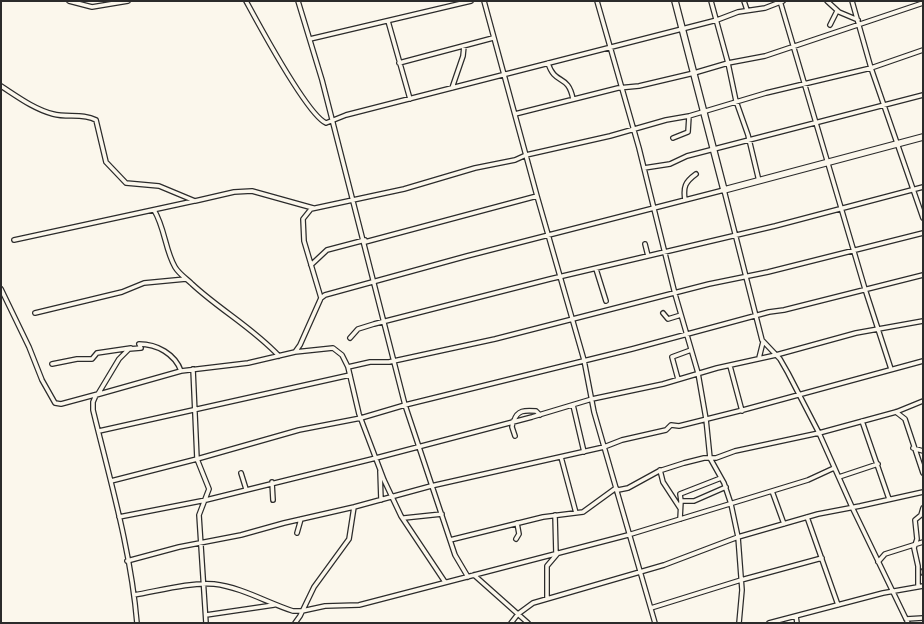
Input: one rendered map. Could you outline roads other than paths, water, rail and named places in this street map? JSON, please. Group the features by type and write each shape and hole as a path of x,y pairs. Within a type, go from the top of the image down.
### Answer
{"street":[{"path":"69,1 92,7 128,1"},
{"path":"246,1 270,46 313,113 323,122 332,122 346,115 717,20 738,12 765,8 781,1 818,124 841,209 855,251 865,290 891,369"},
{"path":"298,1 303,22 310,39 322,80 332,122 354,198 405,405 457,560 468,577"},
{"path":"310,39 471,1"},
{"path":"484,1 571,319 584,360 604,447 628,535 655,623"},
{"path":"597,1 634,129 666,252 675,294 698,373 706,419 710,458 726,487 731,504 738,537 742,590 739,623"},
{"path":"675,1 715,150 763,342 761,354 758,358"},
{"path":"712,1 736,101 749,139 759,181"},
{"path":"744,1 747,10"},
{"path":"827,1 837,11 858,20"},
{"path":"852,1 871,68 923,218"},
{"path":"515,114 573,99 694,73 728,63 765,56 923,3"},
{"path":"830,25 837,11"},
{"path":"388,21 410,99"},
{"path":"399,63 493,38"},
{"path":"452,88 463,56 464,46"},
{"path":"295,352 300,345 321,298 304,241 303,219 307,212 313,208 354,198 404,189 480,166 515,160 526,155 604,138 666,120 689,116 736,101 871,68 923,50"},
{"path":"548,63 554,77 568,85 573,99"},
{"path":"1,86 41,110 54,115 89,117 96,120 106,162 124,182 159,186 195,201"},
{"path":"644,168 670,164 687,156 715,150 749,139 818,124 923,95"},
{"path":"673,138 688,132 689,116"},
{"path":"321,298 467,256 923,138"},
{"path":"685,200 684,185 687,180 696,174"},
{"path":"350,338 358,329 385,321 550,279 561,278 596,268 841,209 923,187"},
{"path":"14,240 234,192 252,191 313,208"},
{"path":"311,265 327,250 537,196"},
{"path":"154,210 163,227 175,267 206,297 257,334 279,356"},
{"path":"348,367 370,362 395,361 495,339 675,294 709,284 746,277 923,233"},
{"path":"646,244 648,256"},
{"path":"596,268 606,301"},
{"path":"110,481 197,460 299,430 360,418 405,405 923,275"},
{"path":"35,313 122,292 127,288 144,283 180,281 186,279"},
{"path":"1,289 29,347 42,380 55,403 61,404 181,371 248,363 295,352 333,348 342,355 348,367 360,418 392,497 445,582"},
{"path":"663,313 668,319 681,315"},
{"path":"119,517 206,500 272,482 376,458 540,415 592,399 678,380 698,373 776,355 849,335 923,321"},
{"path":"763,342 786,368 819,433 852,507 908,623"},
{"path":"141,348 140,344 158,347 178,362 181,371"},
{"path":"137,623 128,561 93,402 119,359 129,349 141,348"},
{"path":"52,364 77,359 92,359 97,353 141,348"},
{"path":"678,380 672,357 691,350"},
{"path":"128,561 200,543 241,535 301,519 354,508 431,486 604,447 622,440 666,430 672,425 679,426 742,411 923,361"},
{"path":"730,366 742,411"},
{"path":"193,369 197,460 209,489 199,515 206,623"},
{"path":"99,432 350,375"},
{"path":"616,488 618,490 628,488 660,470 696,460 819,433 896,412 923,401"},
{"path":"573,405 584,452"},
{"path":"515,436 512,427 517,414 522,411 536,411 540,415"},
{"path":"896,412 905,419 913,448 923,473"},
{"path":"862,421 889,499"},
{"path":"913,448 923,451"},
{"path":"561,457 576,513"},
{"path":"839,477 878,464"},
{"path":"134,595 203,584 217,585 232,589 275,605 302,612 325,606 359,605 628,535 772,491 818,476 834,468"},
{"path":"380,469 379,480 381,500"},
{"path":"660,470 666,486 680,508"},
{"path":"241,473 246,489"},
{"path":"680,519 680,494 721,478"},
{"path":"272,482 273,500"},
{"path":"681,501 694,501 726,487"},
{"path":"450,540 517,523 586,510 616,488"},
{"path":"772,491 784,524"},
{"path":"511,623 518,614 530,605 680,560 738,537 807,517 923,492"},
{"path":"295,623 314,587 349,539 354,508"},
{"path":"918,587 915,520 921,515 923,508"},
{"path":"404,518 442,514"},
{"path":"547,599 547,566 557,553 555,515"},
{"path":"807,517 838,605"},
{"path":"297,533 301,519"},
{"path":"516,539 519,534 517,523"},
{"path":"878,562 885,554 923,542"},
{"path":"651,608 741,580 822,558"},
{"path":"474,575 528,623"},
{"path":"769,623 838,605 923,586"},
{"path":"206,615 275,605"},
{"path":"796,616 798,623"},
{"path":"906,619 923,618"}]}
